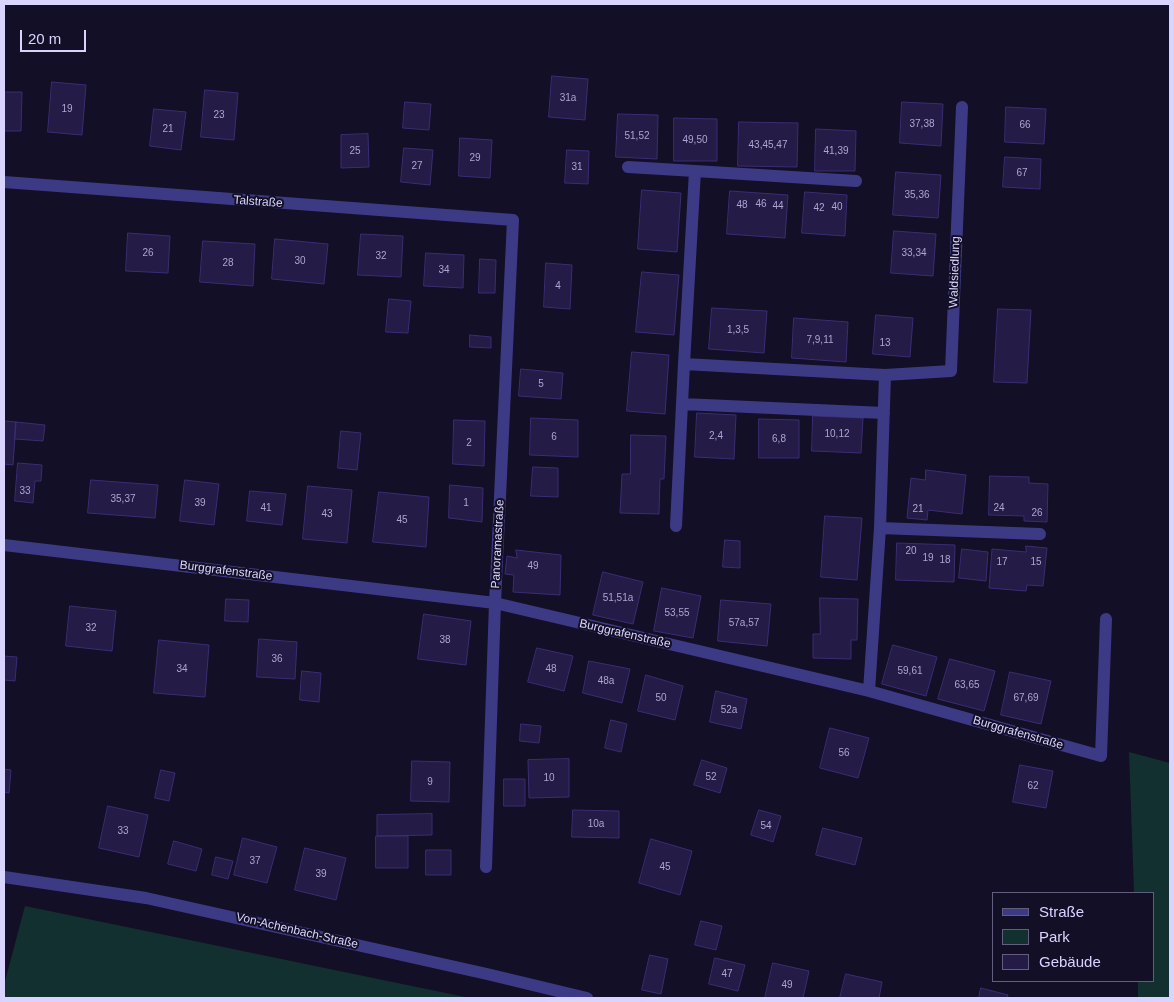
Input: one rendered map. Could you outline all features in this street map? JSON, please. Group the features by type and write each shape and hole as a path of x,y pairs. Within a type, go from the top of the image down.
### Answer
{"street":[{"name":"Waldsiedlung","path":"684,364 886,375 951,371 962,107"},
{"path":"628,167 856,180"},
{"path":"676,526 695,171"},
{"name":"Talstraße","path":"4,182 512,220"},
{"name":"Panoramastraße","path":"486,867 495,603 512,220"},
{"path":"869,690 880,528 886,375"},
{"path":"682,404 884,413"},
{"path":"880,528 1040,534"},
{"name":"Burggrafenstraße","path":"4,545 495,603 869,690 1101,756 1106,619"},
{"name":"Von-Achenbach-Straße","path":"4,877 146,898 587,998"}],"green space":[{"path":"1129,752 1170,763 1170,998 1138,998 1138,982 1154,982 1154,892 1134,892"},
{"path":"25,906 470,998 4,998 4,985"}],"building":[{"path":"552,76 588,79 585,120 549,117"},
{"path":"52,82 86,85 82,135 48,132"},
{"path":"205,90 238,93 234,140 201,137"},
{"path":"4,92 22,92 21,131 4,131"},
{"path":"405,102 431,104 429,130 403,128"},
{"path":"902,102 943,104 941,146 900,143"},
{"path":"1006,107 1046,109 1044,144 1005,142"},
{"path":"154,109 186,112 181,150 150,146"},
{"path":"618,114 658,115 657,159 616,157"},
{"path":"674,118 717,119 717,161 674,161"},
{"path":"739,122 798,123 797,167 738,166"},
{"path":"816,129 856,131 855,171 815,171"},
{"path":"368,134 369,167 341,168 341,135"},
{"path":"460,138 492,140 490,178 459,176"},
{"path":"404,148 433,150 430,185 401,182"},
{"path":"567,150 589,151 588,184 565,183"},
{"path":"1005,157 1041,159 1040,189 1003,187"},
{"path":"896,172 941,175 938,218 893,215"},
{"path":"642,190 681,193 677,252 638,249"},
{"path":"730,191 788,195 785,238 727,234"},
{"path":"805,192 847,195 845,236 802,233"},
{"path":"894,231 936,234 933,276 891,273"},
{"path":"128,233 170,236 168,273 126,271"},
{"path":"361,234 403,236 401,277 358,275"},
{"path":"275,239 328,244 324,284 272,279"},
{"path":"203,241 255,244 253,286 200,282"},
{"path":"426,253 464,255 463,288 424,286"},
{"path":"480,259 496,260 495,293 479,293"},
{"path":"546,263 572,265 570,309 544,307"},
{"path":"642,272 679,275 674,335 636,332"},
{"path":"389,299 411,301 408,333 386,332"},
{"path":"712,308 767,311 764,353 709,349"},
{"path":"998,309 1031,310 1027,383 994,382"},
{"path":"876,315 913,318 910,357 873,354"},
{"path":"794,318 848,322 846,362 792,358"},
{"path":"470,335 491,337 491,348 470,347"},
{"path":"632,352 669,355 665,414 627,411"},
{"path":"521,369 563,373 561,399 519,396"},
{"path":"697,413 736,415 734,459 695,457"},
{"path":"813,416 863,418 861,453 812,451"},
{"path":"531,418 578,420 578,457 530,455"},
{"path":"759,419 799,420 799,458 759,458"},
{"path":"454,420 485,421 484,466 453,464"},
{"path":"5,421 16,422 13,465 4,464"},
{"path":"16,422 45,425 43,441 15,439"},
{"path":"341,431 361,433 357,470 338,468"},
{"path":"631,435 666,436 664,479 660,479 659,514 620,513 622,474 630,474"},
{"path":"18,463 42,465 41,481 35,481 33,503 15,501"},
{"path":"533,467 558,468 558,497 531,496"},
{"path":"926,470 966,475 962,514 928,510 927,520 907,518 911,478 925,480"},
{"path":"990,476 1029,477 1029,483 1048,484 1047,522 1024,521 1024,516 989,515"},
{"path":"91,480 158,485 155,518 88,513"},
{"path":"185,480 219,484 214,525 180,521"},
{"path":"450,485 483,488 482,522 449,518"},
{"path":"308,486 352,490 347,543 303,539"},
{"path":"250,491 286,494 282,525 247,521"},
{"path":"379,492 429,497 426,547 373,542"},
{"path":"825,516 862,518 857,580 821,577"},
{"path":"725,540 740,541 740,568 723,567"},
{"path":"897,543 955,545 954,582 896,580"},
{"path":"1026,546 1047,548 1043,586 1027,585 1026,591 989,588 992,549 1026,552"},
{"path":"962,549 988,552 986,581 959,578"},
{"path":"516,550 561,555 560,595 513,592 514,575 505,574 507,556 517,558"},
{"path":"603,572 643,582 633,624 593,615"},
{"path":"662,588 701,596 693,638 654,631"},
{"path":"820,598 858,599 857,640 851,640 851,659 813,658 813,634 820,634"},
{"path":"226,599 249,600 248,622 225,621"},
{"path":"721,600 771,604 767,646 718,641"},
{"path":"70,606 116,611 112,651 66,646"},
{"path":"424,614 471,621 466,665 418,659"},
{"path":"259,639 297,642 295,679 257,677"},
{"path":"159,640 209,645 205,697 154,693"},
{"path":"893,645 937,657 926,696 882,684"},
{"path":"537,648 573,656 564,691 528,682"},
{"path":"4,656 17,657 15,681 4,680"},
{"path":"950,659 995,671 984,711 938,699"},
{"path":"589,661 630,669 622,703 583,693"},
{"path":"302,671 321,673 319,702 300,700"},
{"path":"1010,672 1051,681 1041,724 1001,715"},
{"path":"646,675 683,686 675,720 638,711"},
{"path":"716,691 747,699 741,729 710,722"},
{"path":"611,720 627,724 621,752 605,748"},
{"path":"521,724 541,726 539,743 520,741"},
{"path":"830,728 869,738 858,778 820,768"},
{"path":"569,759 569,797 529,798 528,760"},
{"path":"702,760 727,768 720,793 694,785"},
{"path":"412,761 450,762 449,802 411,801"},
{"path":"1020,765 1053,771 1046,808 1013,802"},
{"path":"4,769 11,770 9,793 4,792"},
{"path":"161,770 175,773 169,801 155,798"},
{"path":"504,779 525,779 525,806 504,806"},
{"path":"108,806 148,815 139,857 99,848"},
{"path":"573,810 619,811 619,838 572,837"},
{"path":"759,810 781,816 773,842 751,835"},
{"path":"432,814 432,835 377,836 377,815"},
{"path":"823,828 862,838 855,865 816,855"},
{"path":"376,836 408,836 408,868 376,868"},
{"path":"243,838 277,847 267,883 234,875"},
{"path":"651,839 692,851 680,895 639,883"},
{"path":"174,841 202,849 196,871 168,864"},
{"path":"305,848 346,858 336,900 295,890"},
{"path":"426,850 451,850 451,875 426,875"},
{"path":"216,857 233,861 228,879 212,875"},
{"path":"701,921 722,926 716,950 695,945"},
{"path":"650,955 668,959 661,994 642,990"},
{"path":"715,958 745,965 738,991 709,984"},
{"path":"773,963 809,971 803,998 765,998"},
{"path":"846,974 882,982 879,998 840,998"},
{"path":"981,988 1008,995 1007,998 979,998"}]}
